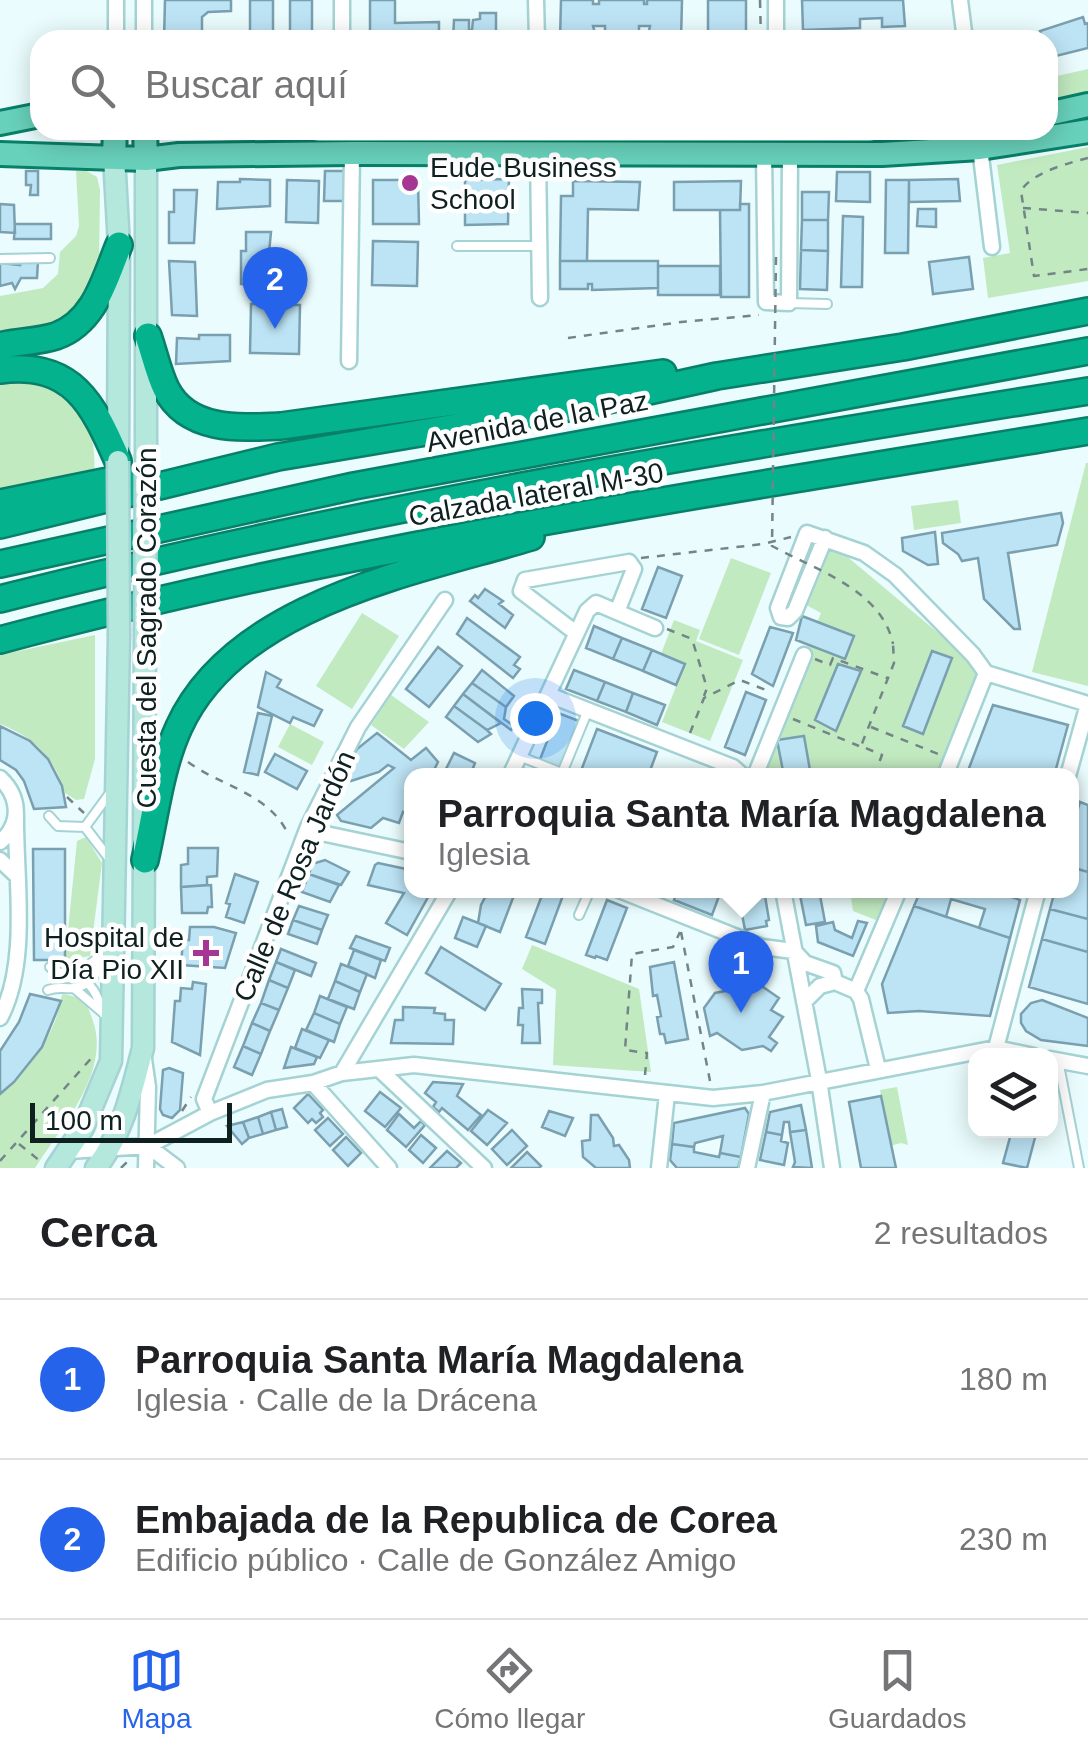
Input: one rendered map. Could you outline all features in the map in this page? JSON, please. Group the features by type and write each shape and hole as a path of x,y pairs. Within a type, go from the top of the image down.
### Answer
{"highway":[{"path":"0,346 60,335 86,316 97,301 119,245"},
{"path":"0,525 278,457 580,406 717,376 903,347 1088,311"},
{"path":"148,336 168,392 193,416 234,428 281,426 690,370 717,376"},
{"name":"Avenida de la Paz","path":"0,564 354,486 1088,351"},
{"path":"0,370 14,368 50,374 83,394 99,418 118,461"},
{"path":"0,598 114,570 530,484 1088,391"},
{"name":"Calzada lateral M-30","path":"0,640 265,576 479,533 1088,431"},
{"path":"966,451 1018,454 1088,446"},
{"path":"0,503 225,458 278,457"},
{"path":"0,536 135,492"},
{"path":"144,860 170,749 180,724 210,682 243,650 297,617 363,588 640,505"}],"main road":[{"path":"1058,112 1088,105"},
{"path":"0,123 30,118"},
{"path":"1058,136 1088,131"},
{"path":"50,140 56,154"},
{"path":"114,157 115,140"},
{"path":"145,140 146,158"},
{"path":"178,155 189,140"},
{"path":"218,140 232,155"},
{"path":"0,154 146,158 352,153 512,140"},
{"path":"564,140 764,155 882,154 980,148 1031,140"},
{"name":"Cuesta del Sagrado Corazón","path":"56,1161 104,1086 107,1043 118,780 119,245 114,157"},
{"name":"Cuesta del Sagrado Corazón","path":"96,1168 111,1148 131,1096 143,1048 146,158"}],"street":[{"path":"116,0 116,30"},
{"path":"144,0 144,30"},
{"path":"342,0 342,30"},
{"path":"536,0 537,30"},
{"path":"776,0 776,30"},
{"path":"960,0 964,30"},
{"path":"537,140 540,298"},
{"path":"980,148 992,246"},
{"path":"348,361 352,153"},
{"path":"764,155 766,302 789,303 790,155"},
{"path":"825,538 795,611 788,618 782,617 778,608 807,533 825,538 864,553 895,576 986,673 1088,704 1070,768"},
{"path":"576,633 521,592 525,580 629,562 634,568 617,612"},
{"name":"Calle de Rosa Jardón","path":"210,1113 204,1098 307,829 358,726 445,600"},
{"path":"514,768 587,611 596,603 655,628"},
{"path":"758,768 804,655"},
{"path":"948,768 986,673"},
{"path":"549,695 734,768"},
{"path":"0,778 10,789 16,814 17,876 12,990 0,1018"},
{"path":"0,842 13,828 16,814"},
{"path":"307,829 404,850"},
{"path":"0,860 17,876"},
{"path":"342,1073 445,898"},
{"path":"639,898 762,948 794,951 805,963 833,973 835,982"},
{"path":"784,898 820,1080 832,1168"},
{"path":"856,990 896,898"},
{"path":"996,1048 1036,898"},
{"path":"804,1002 820,986 835,982 856,990 862,999 878,1069"},
{"path":"143,1048 148,1087 146,1168"},
{"path":"56,1161 111,1148 148,1146 210,1113 267,1090 313,1083 342,1073 438,1066 713,1098 762,1093 968,1053"},
{"path":"1058,1061 1088,1066"},
{"path":"379,1069 484,1168"},
{"path":"313,1083 389,1168"},
{"path":"747,1168 762,1093"},
{"path":"659,1168 667,1094"},
{"path":"148,1146 177,1168"}],"lane":[{"path":"458,246 538,246"},
{"path":"0,259 50,258"},
{"path":"789,303 826,304"},
{"path":"564,768 588,710"},
{"path":"519,756 549,768"},
{"path":"85,827 118,780"},
{"path":"49,816 58,826 85,827"},
{"path":"85,827 117,869"},
{"path":"579,916 587,898"},
{"path":"74,976 111,946"},
{"path":"48,990 86,984 98,974 111,946"},
{"path":"50,966 58,974 74,976 96,991 107,1043"},
{"path":"75,988 103,1013"},
{"path":"1058,1077 1079,1168"}],"path":[{"path":"760,0 760,30"},
{"path":"1088,158 1039,174 1026,182 1021,192 1034,276 1088,269"},
{"path":"1022,208 1088,213"},
{"path":"776,258 772,546 863,596 889,625 894,663 861,746"},
{"path":"568,338 758,316 764,312 766,302"},
{"path":"631,565 646,556 763,544 807,533"},
{"path":"655,628 692,639 707,688 685,748"},
{"path":"804,655 830,666 833,658 888,678"},
{"path":"704,698 740,680 787,698"},
{"path":"780,714 882,755 877,768"},
{"path":"870,726 952,759"},
{"path":"188,762 260,801 280,819 292,844"},
{"path":"67,797 86,813"},
{"path":"643,1090 646,1054 625,1050 632,954 672,947 681,931 713,1098"},
{"path":"0,1161 107,1043"},
{"path":"186,1105 196,1088"},
{"path":"18,1142 56,1161"}],"green space":[{"path":"1088,69 1088,91 1058,98 1058,76"},
{"path":"225,140 741,140 741,147 229,144"},
{"path":"1088,147 1088,281 988,298 983,258 1010,253 997,165"},
{"path":"85,170 97,177 100,190 99,265 90,293 61,323 0,336 0,296 43,288 58,274 60,252 76,236 79,226 76,171"},
{"path":"0,380 42,386 72,402 90,431 94,473 0,493"},
{"path":"1088,463 1088,686 1032,672"},
{"path":"958,500 961,523 914,530 911,506"},
{"path":"825,538 986,673 948,768 758,768 821,613 799,601"},
{"path":"731,558 771,573 739,655 699,639"},
{"path":"362,613 399,636 352,709 316,686"},
{"path":"674,620 700,630 696,641 743,660 710,741 662,722 685,664 661,654"},
{"path":"95,635 95,759 84,799 76,800 65,793 42,750 0,724 0,655"},
{"path":"391,695 429,722 404,749 371,725"},
{"path":"290,724 324,742 312,765 278,747"},
{"path":"86,837 102,863 90,956 65,960 77,841"},
{"path":"851,898 896,898 886,924 853,911"},
{"path":"532,945 639,989 651,1072 553,1065 556,990 522,969"},
{"path":"62,994 83,1001 93,1021 97,1040 89,1079 70,1117 35,1168 0,1168 0,1094 40,1050 54,1023"},
{"path":"897,1087 908,1145 890,1146 880,1090"}],"building":[{"path":"165,0 231,0 231,11 208,12 202,17 202,30 164,30"},
{"path":"250,0 273,0 273,30 250,30"},
{"path":"290,0 312,0 312,30 290,30"},
{"path":"370,0 395,0 395,23 439,22 439,30 370,30"},
{"path":"561,0 593,0 593,4 599,4 599,0 644,0 647,4 647,0 682,0 681,30 649,30 650,26 639,26 639,30 605,30 605,26 593,26 594,30 560,30"},
{"path":"708,0 746,0 746,30 708,30"},
{"path":"802,0 903,0 905,26 882,27 882,18 860,19 860,28 803,30"},
{"path":"480,13 496,13 496,30 472,30 473,20 480,19"},
{"path":"1083,17 1088,23 1088,48 1058,56 1058,30 1043,30"},
{"path":"454,20 469,20 469,30 454,30"},
{"path":"26,171 38,171 38,195 30,195"},
{"path":"325,171 345,171 344,201 324,201"},
{"path":"837,172 870,172 870,202 836,201"},
{"path":"509,179 508,224 465,225 465,180"},
{"path":"958,179 960,201 909,202 909,180"},
{"path":"270,180 270,206 217,209 218,182"},
{"path":"287,180 319,181 318,223 286,222"},
{"path":"373,180 418,180 419,224 373,224"},
{"path":"886,180 909,180 908,253 885,253"},
{"path":"573,181 640,182 638,210 588,209 587,261 560,261 561,196 573,196"},
{"path":"741,181 740,210 674,210 674,182"},
{"path":"174,190 197,190 194,243 169,243"},
{"path":"802,192 829,192 828,220 802,220"},
{"path":"0,204 14,205 15,233 0,232"},
{"path":"740,204 749,204 749,297 721,297 720,210 740,210"},
{"path":"918,209 936,209 936,227 917,226"},
{"path":"843,216 863,217 862,287 841,287"},
{"path":"802,220 828,220 828,251 801,250"},
{"path":"15,224 51,224 51,239 14,239"},
{"path":"246,232 271,232 266,284 241,284 241,251 246,251"},
{"path":"373,241 418,242 417,286 372,285"},
{"path":"801,250 828,251 827,290 800,289"},
{"path":"969,257 973,289 933,294 929,262"},
{"path":"20,261 38,261 37,278 21,278 15,289 12,283 0,286 0,263 20,265"},
{"path":"169,261 195,262 197,316 172,315"},
{"path":"560,261 658,261 658,288 592,290 592,284 588,284 588,289 560,289"},
{"path":"658,266 720,266 720,295 658,295"},
{"path":"251,304 300,305 299,354 250,353"},
{"path":"199,335 230,335 230,361 176,364 177,338 199,339"},
{"path":"1061,513 1063,523 1057,545 1008,553 1020,629 1014,629 984,599 978,558 962,561 943,543 942,533"},
{"path":"935,532 938,564 928,565 903,551 902,538"},
{"path":"658,567 682,576 666,618 642,609"},
{"path":"485,589 503,601 499,604 513,615 505,628 470,601"},
{"path":"802,616 854,636 845,659 796,640"},
{"path":"467,618 520,657 514,665 520,669 513,678 457,634"},
{"path":"594,626 622,638 613,659 586,648"},
{"path":"770,627 793,633 773,686 752,674"},
{"path":"622,638 652,650 643,671 613,659"},
{"path":"438,647 462,666 429,707 406,689"},
{"path":"652,650 685,664 676,685 643,671"},
{"path":"932,651 952,658 923,734 903,726"},
{"path":"838,664 861,671 836,731 815,720"},
{"path":"482,670 514,696 506,707 472,683"},
{"path":"574,670 605,682 597,701 566,689"},
{"path":"266,672 281,680 277,687 322,710 314,726 293,717 290,723 258,707"},
{"path":"605,682 633,693 626,712 597,701"},
{"path":"472,683 506,707 504,719 514,726 511,730 463,694"},
{"path":"746,692 766,700 745,755 725,747"},
{"path":"633,693 665,705 657,725 626,712"},
{"path":"463,694 501,723 487,730 454,706"},
{"path":"993,705 1068,725 1056,768 969,768"},
{"path":"454,706 491,734 478,742 446,717"},
{"path":"258,713 272,716 258,775 244,772"},
{"path":"558,713 579,721 561,768 539,762"},
{"path":"0,726 30,741 48,759 62,786 66,807 34,809 24,781 16,770 0,760"},
{"path":"597,729 657,752 651,768 582,768"},
{"path":"377,733 411,760 426,748 438,762 435,768 404,768 404,812 399,823 383,818 371,828 341,821 337,815 394,768 388,765 351,781 343,770 357,749"},
{"path":"804,736 810,768 782,768 777,740"},
{"path":"454,753 475,763 473,768 446,768"},
{"path":"275,754 307,771 297,789 265,772"},
{"path":"1080,802 1088,805 1088,872 1079,869"},
{"path":"188,848 218,848 217,876 207,877 207,885 181,887 181,865 188,864"},
{"path":"33,849 65,849 65,960 34,960"},
{"path":"325,860 349,872 341,885 309,874 312,864"},
{"path":"375,865 404,869 404,893 368,885"},
{"path":"1079,869 1088,872 1088,919 1050,909 1053,898 1079,898"},
{"path":"235,874 258,882 244,923 226,917"},
{"path":"309,874 339,885 330,902 302,892"},
{"path":"211,885 212,907 208,907 207,913 182,913 181,887"},
{"path":"404,893 404,898 428,898 407,935 386,923"},
{"path":"485,898 513,898 500,932 478,923"},
{"path":"541,898 562,898 545,944 526,937"},
{"path":"675,898 718,898 712,915"},
{"path":"740,898 765,898 767,926 745,930"},
{"path":"801,898 820,898 825,922 806,925"},
{"path":"918,898 1020,900 1010,938 979,928 985,909 951,899 946,917 914,906"},
{"path":"607,900 627,908 607,960 586,955"},
{"path":"299,906 328,915 322,930 293,920"},
{"path":"914,906 1010,938 990,1016 888,1013 882,984"},
{"path":"1050,909 1088,919 1088,952 1042,939"},
{"path":"463,917 486,926 477,947 455,938"},
{"path":"293,920 322,930 317,944 288,934"},
{"path":"858,921 867,923 853,956 818,942 816,926 833,922 835,930 852,938"},
{"name":"Hospital de Día Pio XII","path":"190,927 214,927 236,933 225,968 181,965 183,940 189,940"},
{"path":"356,936 390,948 385,961 350,948"},
{"path":"1042,939 1088,952 1088,1004 1029,987"},
{"path":"441,947 501,984 485,1010 426,973"},
{"path":"281,949 316,963 311,976 276,962"},
{"path":"354,950 381,960 375,978 348,966"},
{"path":"276,962 295,970 288,988 269,980"},
{"path":"674,962 688,1039 666,1043 664,1034 660,1034 657,1017 661,1016 657,995 653,996 650,967"},
{"path":"341,964 367,974 360,992 335,981"},
{"path":"269,980 288,988 279,1010 261,1003"},
{"path":"335,981 360,992 354,1009 328,999"},
{"path":"749,981 779,998 771,1010 783,1017 769,1037 777,1043 771,1051 763,1046 742,1050 717,1033 710,1036 704,1008 715,993 751,986"},
{"path":"193,982 206,984 200,1055 172,1042 175,1001 180,1001 181,988 192,989"},
{"path":"522,989 542,990 542,1003 538,1003 540,1043 522,1043 523,1025 518,1025 519,1008 523,1008"},
{"path":"30,994 61,1001 42,1047 0,1094 0,1051 19,1022"},
{"path":"320,996 347,1007 340,1024 314,1013"},
{"path":"1042,1000 1088,1018 1088,1046 1041,1040 1026,1031 1021,1014 1031,1003"},
{"path":"261,1003 279,1010 270,1031 252,1023"},
{"path":"403,1007 435,1008 434,1013 445,1014 445,1020 454,1020 453,1044 391,1043 395,1020 403,1020"},
{"path":"314,1013 340,1024 334,1042 306,1030"},
{"path":"252,1023 270,1031 261,1054 243,1046"},
{"path":"302,1029 329,1040 320,1058 295,1048"},
{"path":"243,1046 261,1054 252,1075 234,1067"},
{"path":"291,1047 317,1057 314,1064 284,1068"},
{"path":"163,1070 183,1073 180,1110 172,1118 160,1109"},
{"path":"433,1082 463,1084 457,1096 481,1115 468,1130 442,1108 439,1112 433,1107 436,1102 425,1093"},
{"path":"380,1092 401,1108 385,1127 365,1111"},
{"path":"308,1094 323,1110 323,1117 316,1123 312,1119 308,1123 294,1108"},
{"path":"881,1096 896,1168 861,1168 849,1102"},
{"path":"801,1105 806,1130 790,1132 789,1122 784,1122 782,1135 766,1132 770,1112"},
{"path":"745,1108 749,1114 741,1157 720,1153 723,1136 695,1143 694,1147 672,1144 674,1123"},
{"path":"282,1109 287,1127 276,1130 271,1112"},
{"path":"488,1110 507,1123 487,1145 471,1131"},
{"path":"549,1111 573,1118 565,1136 542,1127"},
{"path":"271,1112 276,1130 263,1134 258,1117"},
{"path":"399,1114 414,1128 421,1121 425,1125 406,1147 387,1130"},
{"path":"591,1115 598,1115 614,1146 619,1145 629,1160 630,1168 596,1168 583,1157 582,1141 590,1140"},
{"path":"258,1117 263,1134 249,1138 243,1122"},
{"path":"328,1118 343,1134 330,1146 315,1130"},
{"path":"243,1122 249,1138 242,1144 227,1126"},
{"path":"512,1130 527,1146 507,1165 492,1149"},
{"path":"806,1130 812,1168 793,1167 790,1132"},
{"path":"766,1132 782,1135 781,1141 788,1143 784,1165 760,1160"},
{"path":"421,1135 436,1148 423,1163 409,1150"},
{"path":"346,1137 361,1153 348,1166 333,1150"},
{"path":"1010,1138 1035,1138 1027,1168 1003,1163"},
{"path":"672,1144 719,1157 720,1153 741,1157 738,1168 677,1168 670,1160"},
{"path":"447,1151 461,1163 456,1168 430,1168"},
{"path":"527,1152 539,1168 511,1168"}],"place":[{"name":"Eude Business School","path":"410,183"},
{"name":"Embajada de la Republica de Corea","path":"275,329"},
{"name":"Hospital de Día Pio XII","path":"206,953"},
{"name":"Parroquia Santa María Magdalena","path":"741,1013"}]}
